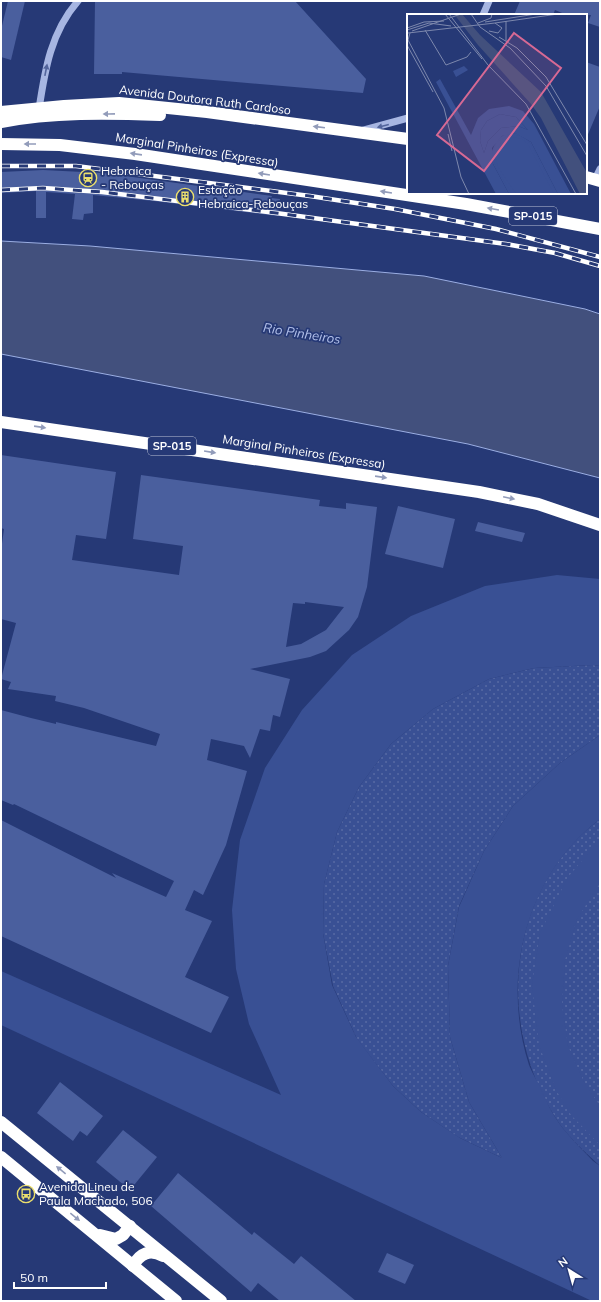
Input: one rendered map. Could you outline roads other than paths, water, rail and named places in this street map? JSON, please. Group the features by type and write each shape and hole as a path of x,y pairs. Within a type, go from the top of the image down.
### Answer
{"highway":[{"name":"Avenida Doutora Ruth Cardoso","path":"1,112 119,103 207,112 407,139"},
{"path":"1,122 61,115 183,114 207,112"},
{"name":"Marginal Pinheiros (Expressa)","path":"1,144 60,145 135,154 466,204 600,229"},
{"name":"Marginal Pinheiros (Expressa)","path":"1,422 479,492 538,504 600,525"},
{"path":"1,1122 221,1301"},
{"path":"1,1157 176,1301"},
{"path":"95,1234 116,1239 130,1226"},
{"path":"133,1266 137,1259 142,1255 154,1252 181,1268"}],"street":[{"path":"39,109 50,49 62,22 78,1"},
{"path":"483,14 489,1"},
{"path":"358,132 407,118"}],"water":[{"name":"Rio Pinheiros","path":"1,241 90,246 424,276 585,309 600,314 600,478 468,444 1,354"}],"railway":[{"path":"1,166 76,166 310,196 395,209 496,229 600,257"},
{"path":"1,190 43,188 102,192 276,213 506,244 555,253 600,266"}],"place":[{"name":"Hebraica - Rebouças","path":"88,178"},
{"name":"Estação Hebraica-Rebouças","path":"185,197"},
{"name":"Avenida Lineu de Paula Machado, 506","path":"26,1194"}]}
